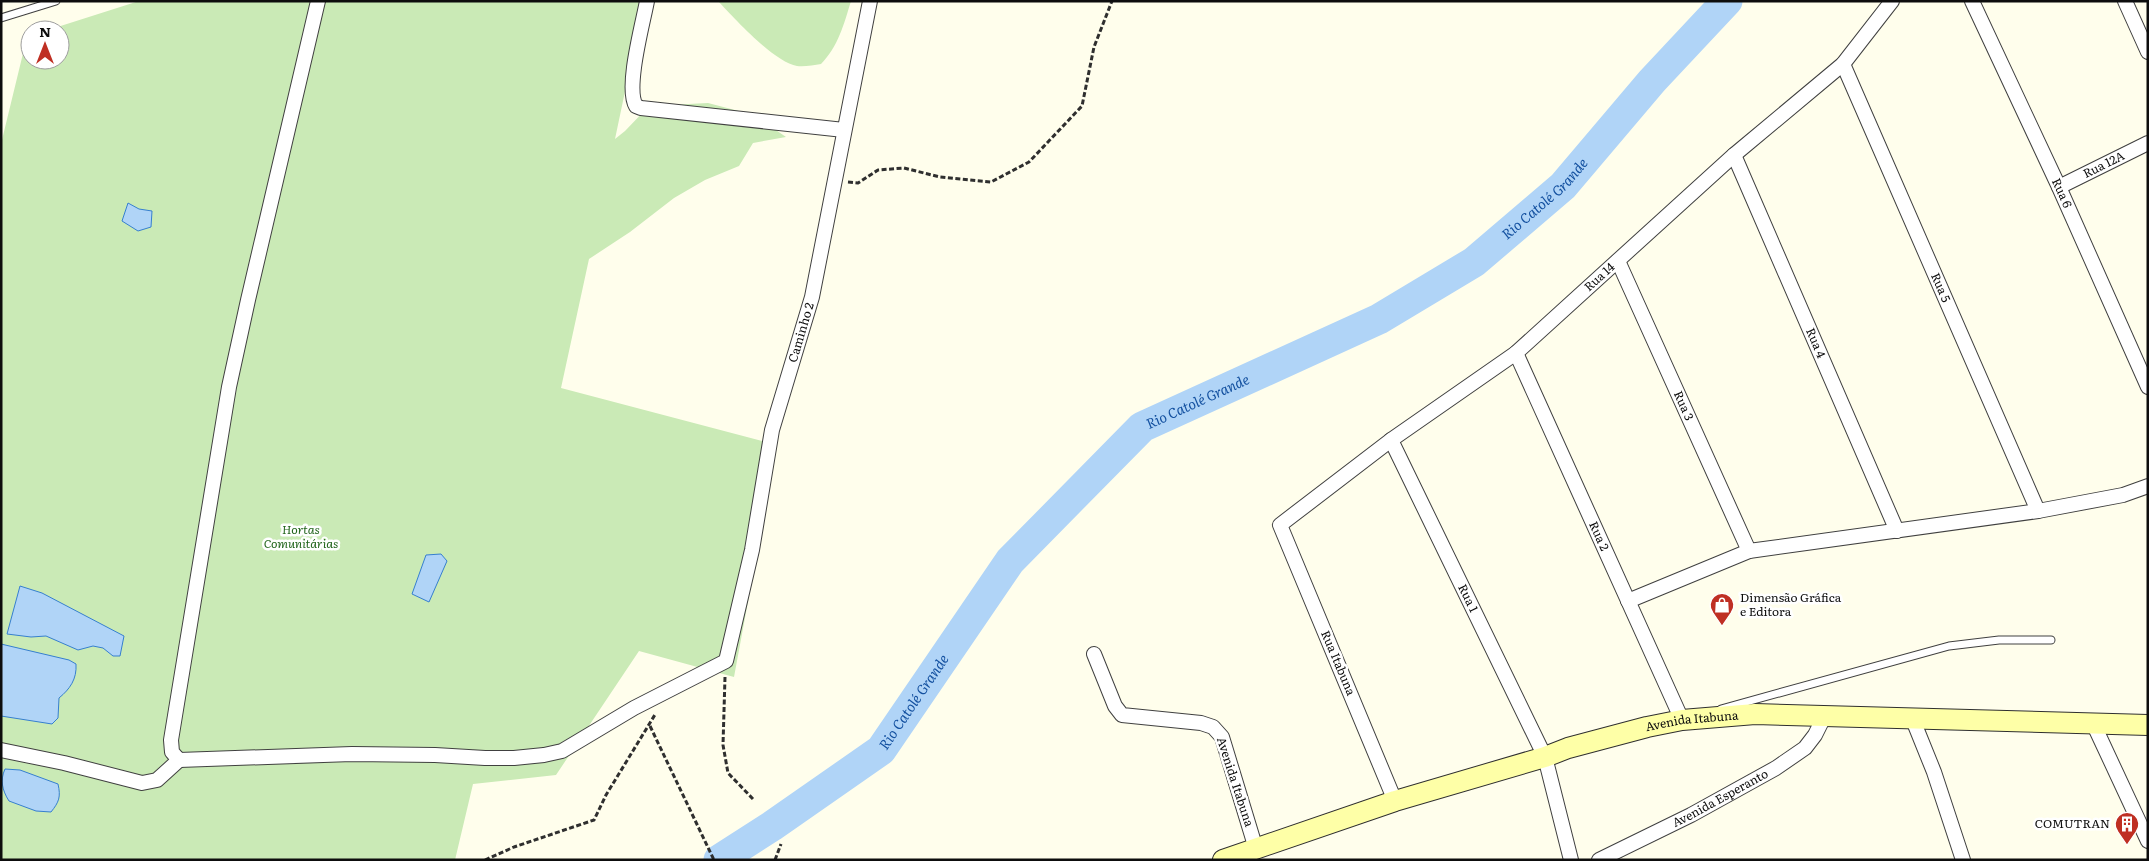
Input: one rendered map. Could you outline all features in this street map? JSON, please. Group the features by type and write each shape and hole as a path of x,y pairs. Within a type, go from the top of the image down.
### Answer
{"main road":[{"name":"Avenida Itabuna","path":"1223,860 1396,802 1545,757 1577,745 1682,720 1754,714 1913,720 2148,725"}],"street":[{"path":"179,760 172,752 171,740 229,387 318,1"},
{"path":"647,1 636,56 632,94 634,102 641,108 844,130"},
{"name":"Caminho 2","path":"726,661 752,550 772,430 812,297 833,182 870,1"},
{"name":"Rua 14","path":"1280,525 1391,440 1516,353 1734,155 1844,64 1892,1"},
{"name":"Rua 6","path":"1972,1 2059,187 2148,387"},
{"path":"2125,1 2148,52"},
{"name":"Rua 5","path":"1844,64 2038,511"},
{"name":"Rua 12A","path":"2059,187 2148,143"},
{"name":"Rua 4","path":"1734,155 1897,531"},
{"name":"Rua 3","path":"1618,261 1749,551"},
{"name":"Rua 2","path":"1516,353 1682,720"},
{"name":"Rua 1","path":"1391,440 1545,757 1571,860"},
{"path":"1628,601 1749,551 2038,511 2123,495 2148,486"},
{"name":"Rua Itabuna","path":"1280,525 1396,802"},
{"name":"Avenida Itabuna","path":"1094,654 1114,706 1122,715 1201,723 1213,727 1222,737 1256,849"},
{"path":"1,750 64,763 142,783 157,780 179,760 343,754 435,754 514,758 562,750 634,708 726,661"},
{"name":"Avenida Esperanto","path":"1600,860 1691,815 1776,768 1804,748 1815,735 1824,717"},
{"path":"1913,720 1934,772 1963,860"},
{"path":"2093,723 2148,841"}],"lane":[{"path":"1,18 56,1"},
{"path":"1682,720 1817,681 1949,646 1999,640 2051,640"}],"path":[{"path":"833,182 858,183 878,170 904,168 940,177 990,182 1029,162 1082,106 1094,47 1112,1"},
{"path":"726,661 723,745 728,773 753,800"},
{"path":"485,860 514,847 594,820 606,795 650,726 714,860"},
{"path":"775,860 781,844"}],"green space":[{"name":"Hortas Comunitárias","path":"139,1 644,1 615,139 649,106 708,103 754,115 786,137 753,143 739,166 705,180 674,198 630,232 589,259 561,388 777,445 734,677 639,651 556,775 473,784 455,860 1,860 1,144 20,66 20,70 70,70 70,23"},
{"path":"718,1 851,1 840,35 827,57 821,64 797,66 777,57 766,48"}],"water":[{"path":"128,203 139,209 152,211 151,227 138,231 122,221"},
{"path":"441,554 447,561 429,602 412,594 426,555"},
{"path":"20,586 42,593 124,636 120,656 113,656 103,648 93,646 78,650 46,636 31,637 7,634"},
{"path":"1,644 69,660 76,664 74,679 59,698 58,718 52,724 1,716"},
{"path":"5,769 20,770 58,784 59,799 51,812 36,811 9,801 2,785"}],"waterway":[{"name":"Rio Catolé Grande","path":"719,860 772,826 881,750 1010,561 1142,427 1379,319 1474,262 1563,186 1652,81 1727,1"}],"place":[{"name":"Dimensão Gráfica e Editora","path":"1722,626"},
{"name":"COMUTRAN","path":"2127,845"}]}
